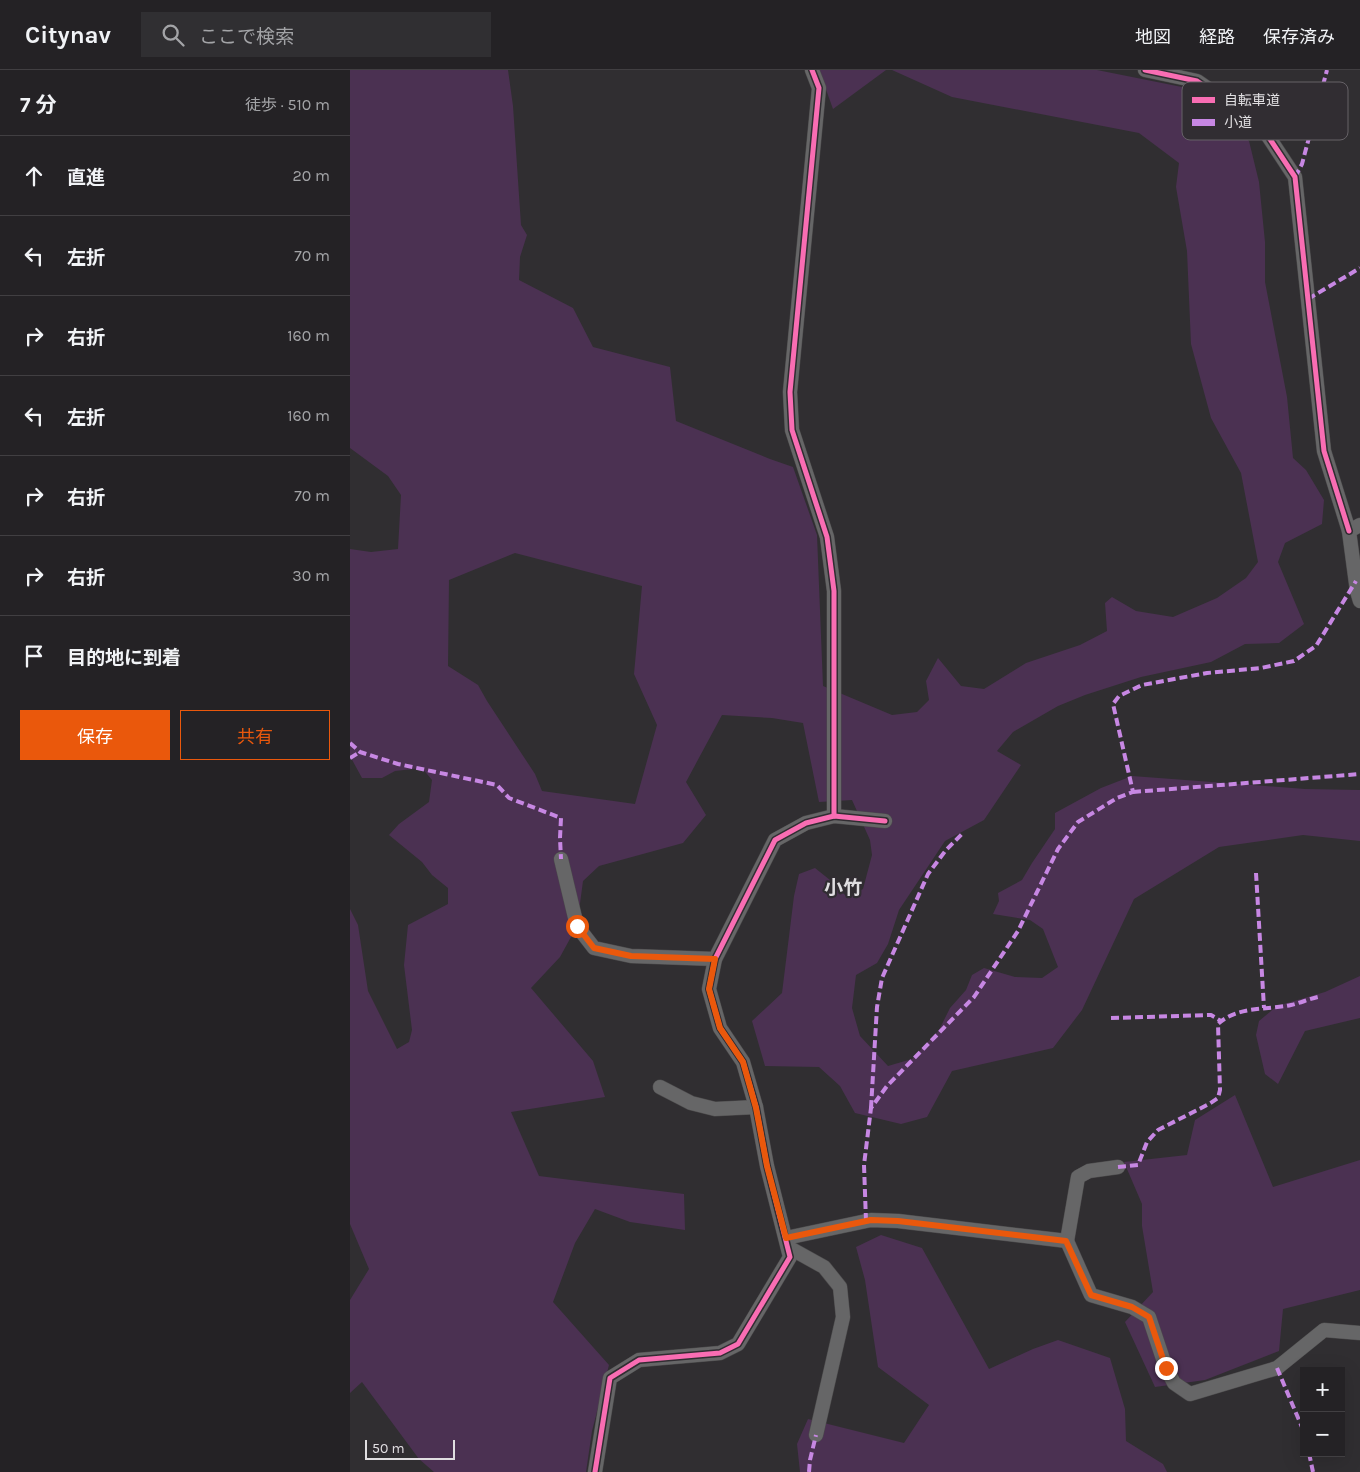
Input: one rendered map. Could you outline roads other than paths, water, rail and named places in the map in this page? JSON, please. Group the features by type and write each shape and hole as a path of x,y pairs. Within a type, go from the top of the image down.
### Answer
{"street":[{"path":"812,70 819,88 790,392 792,430 827,537 834,591 834,816"},
{"path":"1144,70 1198,82"},
{"path":"1271,140 1295,177 1324,451 1354,528 1357,591 1360,601"},
{"path":"595,1472 610,1378 639,1360 720,1353 738,1344 790,1257 767,1166 756,1108 743,1062 720,1028 709,989 715,959 776,840 806,823 834,816 885,821"},
{"path":"561,859 577,926 594,948 631,956 715,959"},
{"path":"660,1086 691,1103 715,1109 756,1108"},
{"path":"1118,1167 1089,1172 1078,1177 1066,1241 1091,1295 1132,1307 1149,1317 1166,1368 1174,1383 1190,1394 1277,1368 1324,1330 1360,1334"},
{"path":"787,1243 871,1220 898,1221 1066,1241"},
{"path":"787,1243 824,1267 840,1287 843,1317 816,1435"}],"district":[{"name":"小竹","path":"843,888"}]}
